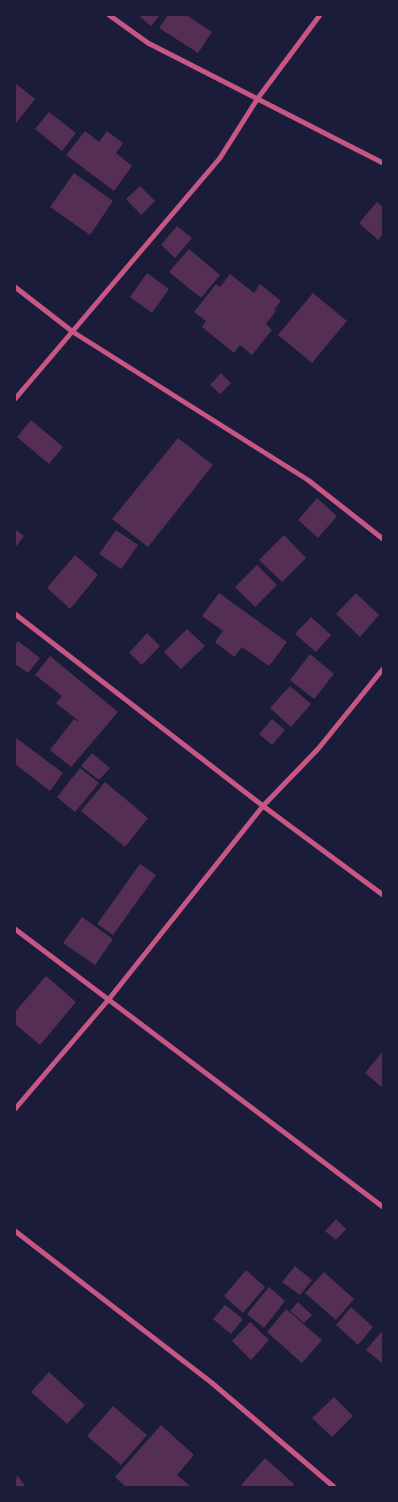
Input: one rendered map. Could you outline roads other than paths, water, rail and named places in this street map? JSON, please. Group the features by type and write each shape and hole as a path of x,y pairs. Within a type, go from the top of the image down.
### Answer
{"street":[{"path":"109,15 148,43 383,163"},
{"path":"15,399 220,158 258,98 320,15"},
{"path":"15,287 73,332 308,480 383,539"},
{"path":"15,614 263,806 383,894"},
{"path":"15,1109 109,999 263,806 318,749 383,669"},
{"path":"15,929 383,1207"},
{"path":"15,1231 212,1383 334,1487"}]}
